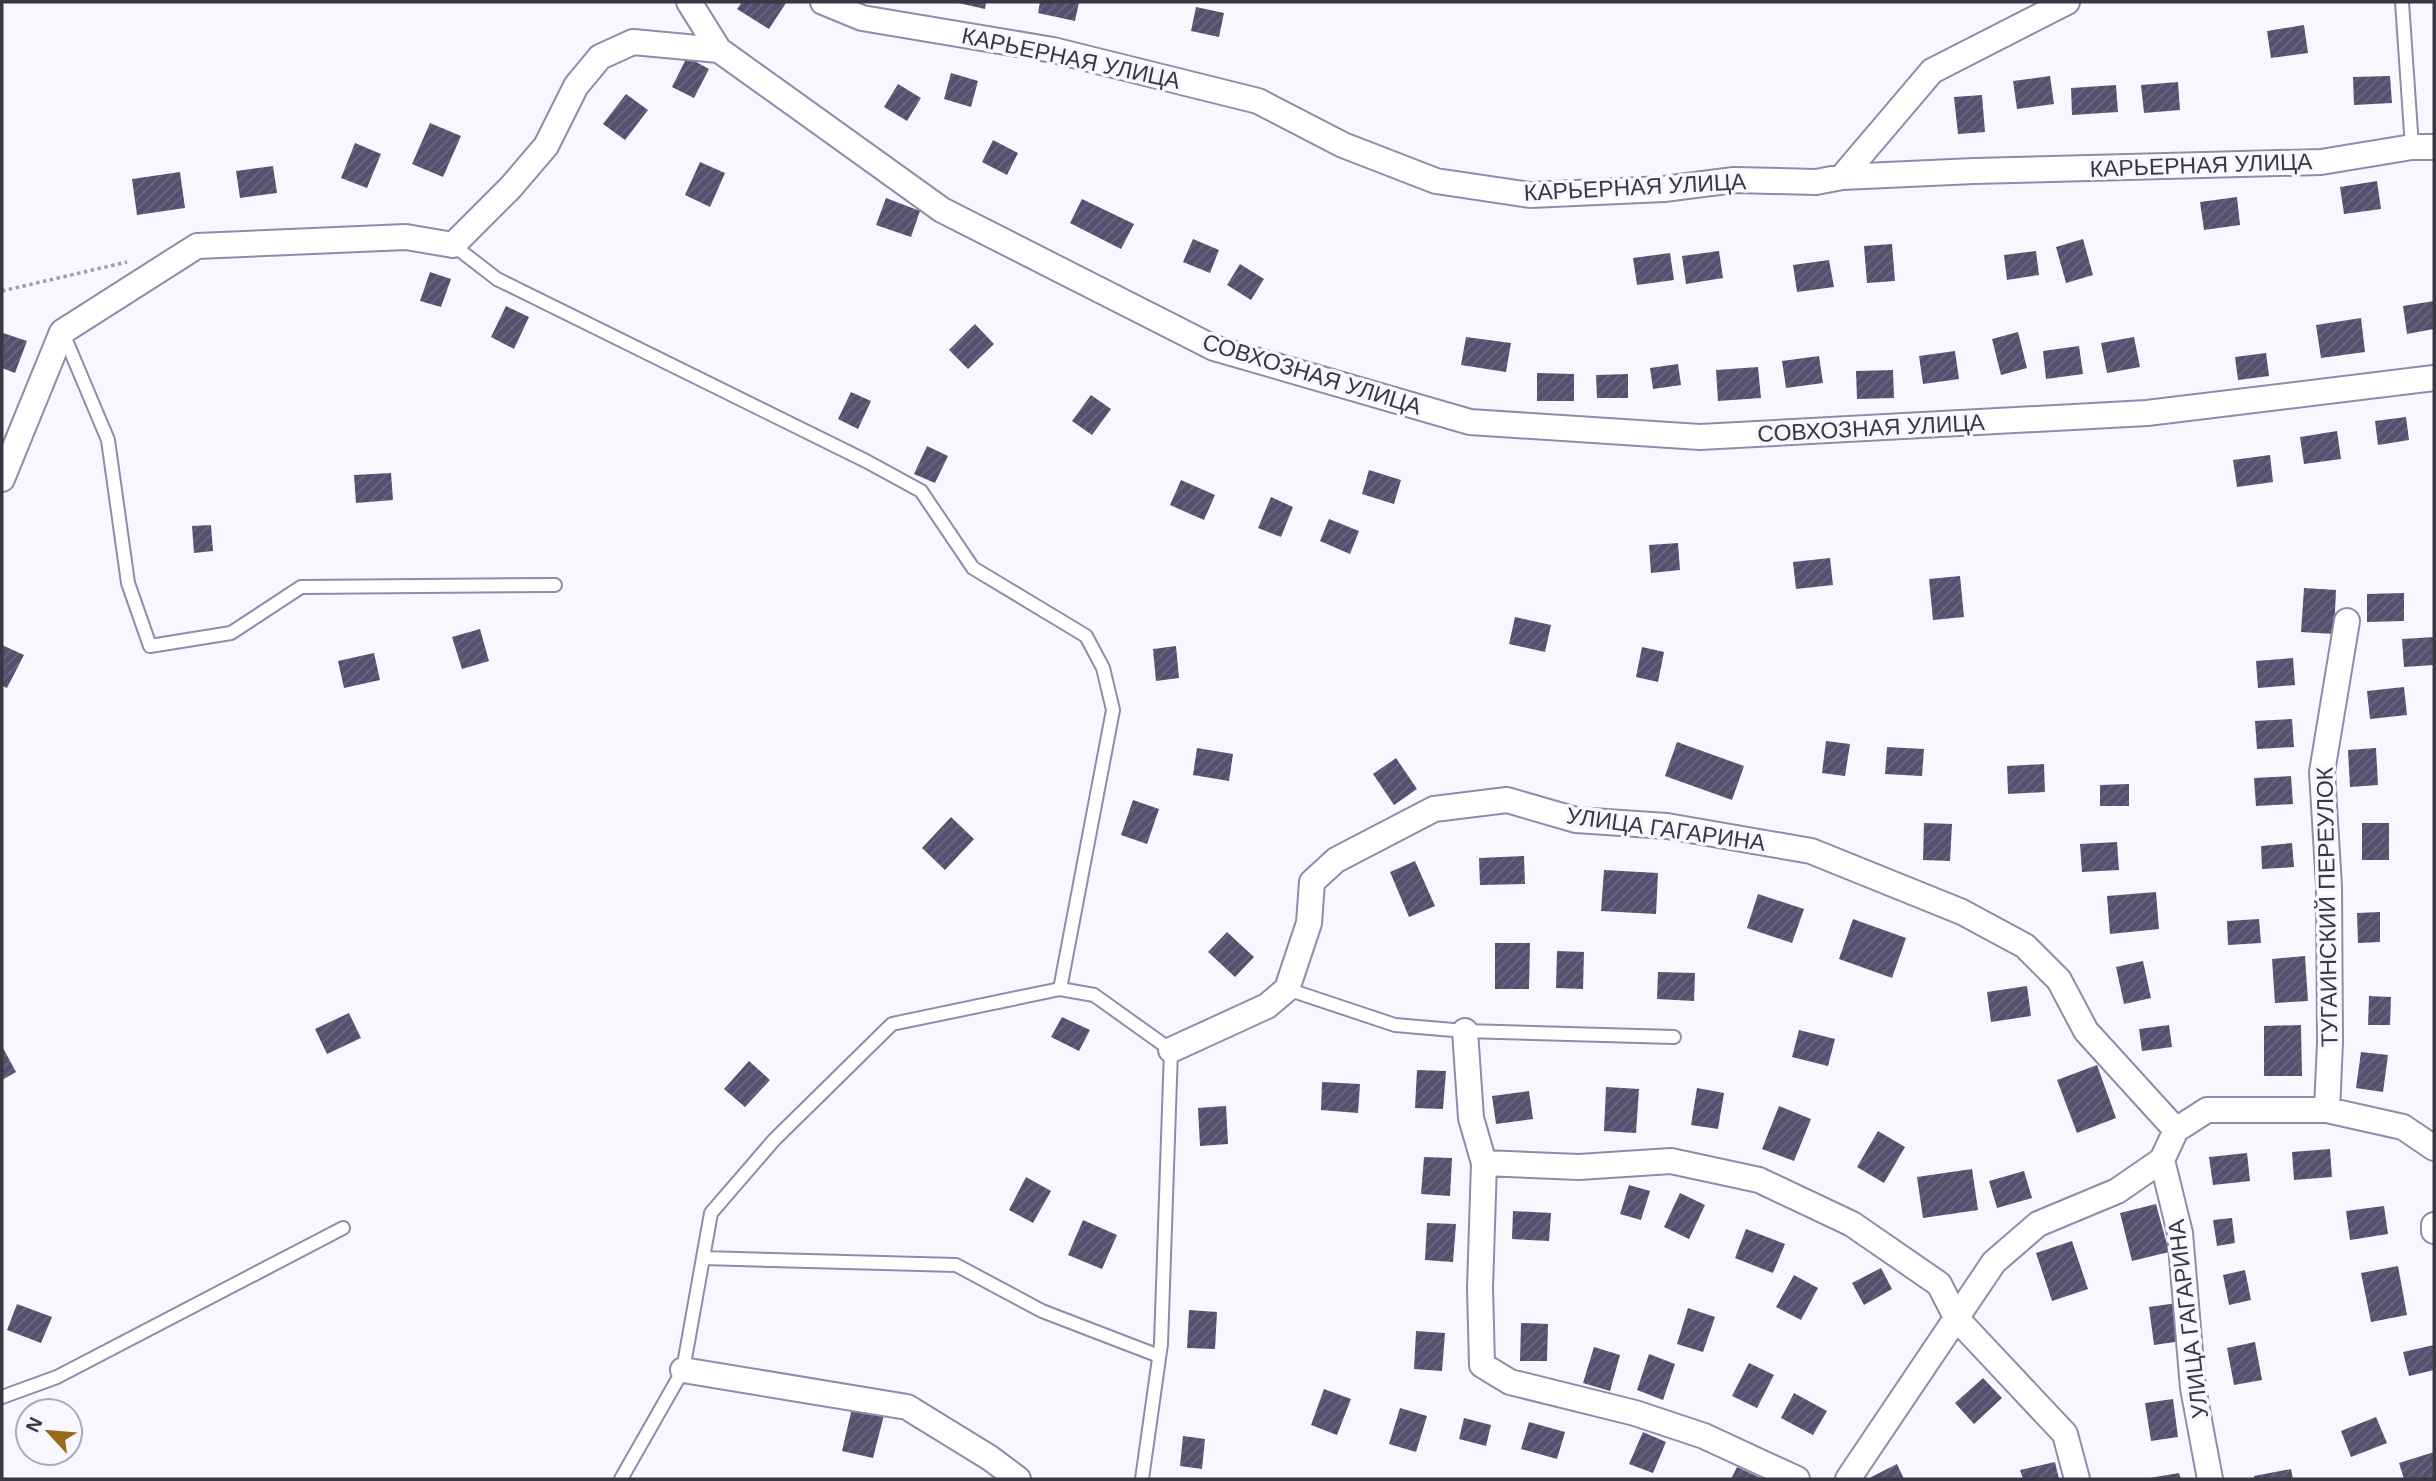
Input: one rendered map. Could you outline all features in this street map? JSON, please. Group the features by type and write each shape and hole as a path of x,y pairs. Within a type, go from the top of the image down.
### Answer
{"street":[{"path":"689,2 719,50"},
{"name":"КАРЬЕРНАЯ УЛИЦА","path":"823,2 862,18 1053,50 1258,101 1343,145 1436,181 1530,195 1664,189 1734,180 1816,182 1842,177 2321,162 2423,147"},
{"path":"1842,177 1932,71 2067,2"},
{"path":"2,479 62,332 197,246 406,237 453,245 511,187 547,146 576,86 600,57 633,42 719,50"},
{"name":"СОВХОЗНАЯ УЛИЦА","path":"719,50 942,209 1214,348 1470,422 1700,437 2147,413 2434,378"},
{"name":"ТУГАИНСКИЙ ПЕРЕУЛОК","path":"2327,1110 2330,1042 2329,887 2322,772 2347,621"},
{"name":"УЛИЦА ГАГАРИНА","path":"1287,989 1309,923 1312,882 1336,860 1434,809 1507,800 1576,820 1667,826 1811,851 1962,912 2025,946 2059,980 2086,1031 2176,1130"},
{"path":"1171,1050 1267,1006 1287,989"},
{"path":"1465,1031 1471,1118 1484,1163 1480,1288 1482,1365 1510,1382 1635,1413 1704,1436 1797,1479"},
{"path":"1848,1479 1994,1262 2038,1224 2117,1191 2162,1160 2176,1130 2207,1110 2327,1110 2403,1127 2434,1148"},
{"name":"УЛИЦА ГАГАРИНА","path":"2162,1160 2180,1233 2193,1388 2210,1479"},
{"path":"1484,1163 1579,1167 1671,1161 1759,1180 1852,1224 1938,1284 1957,1319 2065,1434 2077,1479"},
{"path":"683,1370 907,1408 990,1458 1018,1479"}],"lane":[{"path":"2402,2 2423,147"},
{"path":"453,245 497,279 866,461 921,491 973,568 1086,636 1103,668 1113,710 1060,989"},
{"path":"62,332 108,440 128,583 150,646 231,633 301,587 555,585"},
{"path":"621,1479 683,1370 711,1213 774,1140 892,1024 1060,989 1094,995 1171,1050 1160,1356 1142,1479"},
{"path":"1287,989 1395,1025 1465,1031 1675,1037"},
{"path":"2,1397 57,1377 343,1228"},
{"path":"703,1258 956,1265 1042,1311 1160,1356"}],"path":[{"path":"2,291 132,261"}],"building":[{"path":"742,2 786,3 769,29 737,9"},
{"path":"954,2 986,2 985,9"},
{"path":"1040,2 1079,2 1075,21 1038,13"},
{"path":"1196,7 1224,13 1219,37 1191,31"},
{"path":"2304,25 2308,53 2271,58 2267,31"},
{"path":"687,57 709,69 694,98 672,87"},
{"path":"951,73 978,81 971,107 944,99"},
{"path":"2050,76 2054,104 2017,109 2013,81"},
{"path":"2390,76 2392,103 2354,105 2353,77"},
{"path":"2178,82 2180,110 2144,113 2141,85"},
{"path":"898,84 921,98 907,121 884,107"},
{"path":"2116,85 2118,112 2072,115 2071,88"},
{"path":"626,94 648,110 625,140 603,124"},
{"path":"1982,95 1985,132 1958,134 1954,97"},
{"path":"430,123 461,136 443,177 412,164"},
{"path":"993,140 1018,153 1007,175 982,162"},
{"path":"355,143 381,154 367,188 341,178"},
{"path":"700,162 725,173 710,207 685,195"},
{"path":"273,166 277,193 240,198 236,171"},
{"path":"180,172 185,208 137,215 132,179"},
{"path":"2377,181 2381,209 2344,214 2340,187"},
{"path":"2237,197 2240,225 2204,230 2200,202"},
{"path":"886,198 920,211 911,237 876,225"},
{"path":"1082,199 1134,224 1121,249 1070,223"},
{"path":"1193,239 1219,250 1210,273 1183,262"},
{"path":"2083,239 2093,275 2066,283 2056,247"},
{"path":"1892,244 1895,281 1867,283 1864,246"},
{"path":"1719,251 1723,278 1686,284 1682,256"},
{"path":"2036,251 2039,275 2007,280 2004,255"},
{"path":"1670,253 1674,280 1637,285 1633,258"},
{"path":"1829,260 1834,287 1797,292 1793,265"},
{"path":"1240,264 1264,279 1251,300 1227,285"},
{"path":"430,272 451,279 441,307 420,301"},
{"path":"2434,301 2434,329 2407,334 2403,306"},
{"path":"506,306 529,317 514,349 491,337"},
{"path":"2361,318 2365,352 2321,358 2316,325"},
{"path":"975,324 994,344 968,369 949,350"},
{"path":"2018,332 2027,368 2001,375 1992,339"},
{"path":"3,333 27,341 15,373 2,368"},
{"path":"1466,337 1511,343 1506,372 1461,365"},
{"path":"2134,337 2140,367 2107,373 2101,343"},
{"path":"2079,346 2083,374 2046,379 2043,351"},
{"path":"1955,351 1959,379 1923,384 1919,356"},
{"path":"2266,353 2269,376 2238,380 2235,357"},
{"path":"1819,356 1823,383 1786,388 1782,361"},
{"path":"1678,364 1681,385 1653,389 1650,368"},
{"path":"1758,367 1761,398 1718,401 1716,370"},
{"path":"1893,370 1894,398 1857,399 1856,371"},
{"path":"1537,373 1574,374 1574,401 1537,401"},
{"path":"1628,374 1628,398 1597,398 1596,375"},
{"path":"851,392 871,401 858,429 838,419"},
{"path":"1091,395 1111,409 1092,435 1072,421"},
{"path":"2406,417 2409,440 2378,445 2375,421"},
{"path":"2337,431 2341,459 2304,464 2300,437"},
{"path":"927,446 948,456 935,483 914,474"},
{"path":"2270,455 2273,482 2237,487 2233,460"},
{"path":"1369,470 1401,480 1394,504 1362,494"},
{"path":"391,473 393,500 356,503 354,475"},
{"path":"1181,480 1215,495 1204,520 1170,505"},
{"path":"1271,497 1293,507 1281,537 1258,528"},
{"path":"1329,519 1359,531 1350,554 1320,541"},
{"path":"211,525 213,551 194,553 192,526"},
{"path":"1678,543 1680,570 1651,573 1649,545"},
{"path":"1830,558 1833,585 1796,589 1793,562"},
{"path":"1960,576 1964,617 1933,620 1929,579"},
{"path":"2304,588 2336,590 2334,634 2301,632"},
{"path":"2404,593 2404,621 2367,622 2367,594"},
{"path":"1515,617 1551,625 1545,652 1509,644"},
{"path":"480,629 489,661 462,669 452,637"},
{"path":"2434,637 2434,665 2404,667 2402,639"},
{"path":"2,645 24,655 7,688 2,686"},
{"path":"1176,646 1179,678 1156,681 1153,649"},
{"path":"1642,647 1664,652 1658,682 1636,677"},
{"path":"374,653 380,680 344,688 338,661"},
{"path":"2293,658 2295,685 2258,688 2256,661"},
{"path":"2404,687 2407,715 2370,719 2367,691"},
{"path":"2292,719 2294,747 2257,749 2255,721"},
{"path":"1826,741 1850,744 1845,776 1822,773"},
{"path":"1677,742 1744,766 1732,800 1665,776"},
{"path":"1887,747 1924,749 1922,776 1885,774"},
{"path":"1197,748 1233,754 1229,781 1193,775"},
{"path":"2376,748 2378,785 2350,787 2348,750"},
{"path":"1396,758 1417,789 1394,805 1373,774"},
{"path":"2044,764 2045,792 2008,794 2007,766"},
{"path":"2291,776 2293,804 2256,806 2254,778"},
{"path":"2129,784 2129,806 2100,806 2100,785"},
{"path":"1133,800 1159,809 1147,844 1121,835"},
{"path":"951,817 974,839 945,870 922,848"},
{"path":"1924,823 1952,824 1950,861 1923,860"},
{"path":"2362,823 2389,823 2389,860 2362,860"},
{"path":"2117,842 2119,870 2082,872 2080,844"},
{"path":"2292,843 2294,867 2262,869 2261,846"},
{"path":"1524,856 1525,884 1480,885 1479,858"},
{"path":"1415,861 1435,906 1409,917 1390,872"},
{"path":"1604,870 1658,873 1656,914 1601,911"},
{"path":"2156,892 2159,929 2110,934 2107,896"},
{"path":"1758,894 1804,909 1792,943 1747,928"},
{"path":"2380,912 2380,942 2358,943 2357,913"},
{"path":"1853,919 1906,938 1892,978 1839,959"},
{"path":"2259,919 2261,943 2228,945 2227,921"},
{"path":"1227,932 1254,957 1235,977 1208,952"},
{"path":"1495,943 1530,943 1529,989 1495,989"},
{"path":"1557,951 1584,952 1583,989 1556,988"},
{"path":"2305,956 2308,1001 2275,1003 2272,959"},
{"path":"2143,961 2151,998 2124,1004 2116,967"},
{"path":"1658,972 1695,973 1694,1001 1657,999"},
{"path":"2027,986 2031,1016 1991,1022 1987,992"},
{"path":"2369,996 2391,997 2390,1025 2368,1025"},
{"path":"349,1013 361,1038 327,1054 315,1029"},
{"path":"1062,1017 1090,1030 1079,1051 1051,1037"},
{"path":"2169,1025 2172,1047 2142,1051 2139,1029"},
{"path":"2301,1025 2302,1076 2264,1076 2264,1026"},
{"path":"1799,1030 1835,1039 1828,1066 1792,1057"},
{"path":"2,1046 16,1072 2,1080"},
{"path":"2361,1052 2388,1055 2383,1092 2356,1088"},
{"path":"749,1061 770,1080 745,1107 724,1089"},
{"path":"2097,1065 2116,1118 2077,1133 2057,1080"},
{"path":"1417,1070 1446,1071 1443,1109 1415,1108"},
{"path":"1322,1082 1360,1084 1358,1113 1321,1110"},
{"path":"1606,1087 1639,1089 1636,1133 1604,1131"},
{"path":"1697,1088 1724,1093 1718,1129 1691,1125"},
{"path":"1529,1091 1533,1119 1496,1124 1492,1096"},
{"path":"1226,1106 1228,1144 1200,1146 1198,1108"},
{"path":"1779,1106 1811,1119 1794,1161 1762,1149"},
{"path":"1878,1131 1905,1147 1884,1183 1857,1167"},
{"path":"2330,1149 2332,1177 2294,1180 2292,1152"},
{"path":"2247,1153 2250,1181 2213,1185 2209,1157"},
{"path":"1424,1157 1452,1158 1450,1196 1421,1194"},
{"path":"1972,1169 1978,1210 1923,1218 1917,1177"},
{"path":"2024,1171 2032,1198 1997,1208 1989,1181"},
{"path":"1026,1177 1051,1191 1033,1223 1009,1210"},
{"path":"1629,1185 1650,1191 1641,1220 1620,1214"},
{"path":"1680,1193 1705,1205 1689,1239 1664,1227"},
{"path":"2156,1204 2169,1252 2132,1261 2120,1213"},
{"path":"2384,1206 2388,1234 2350,1240 2346,1211"},
{"path":"1513,1211 1551,1213 1549,1241 1512,1239"},
{"path":"2232,1218 2235,1243 2217,1246 2213,1220"},
{"path":"1083,1220 1117,1235 1102,1269 1068,1255"},
{"path":"1427,1223 1456,1224 1453,1262 1425,1260"},
{"path":"1746,1229 1785,1244 1773,1273 1735,1258"},
{"path":"2072,1241 2088,1289 2052,1301 2036,1253"},
{"path":"2398,1266 2407,1315 2371,1322 2361,1273"},
{"path":"1881,1268 1892,1289 1864,1305 1852,1283"},
{"path":"2245,1270 2251,1300 2229,1305 2223,1275"},
{"path":"1794,1275 1818,1288 1801,1320 1776,1307"},
{"path":"2177,1303 2182,1341 2154,1345 2149,1307"},
{"path":"17,1304 52,1317 41,1343 7,1330"},
{"path":"1688,1308 1715,1317 1703,1352 1677,1344"},
{"path":"1189,1310 1217,1312 1215,1349 1187,1348"},
{"path":"1521,1323 1548,1324 1547,1361 1520,1361"},
{"path":"1416,1331 1445,1333 1442,1371 1414,1369"},
{"path":"2255,1342 2262,1380 2234,1385 2227,1348"},
{"path":"2434,1345 2434,1370 2409,1376 2403,1352"},
{"path":"1594,1347 1620,1355 1610,1391 1583,1383"},
{"path":"1649,1354 1675,1364 1663,1400 1637,1390"},
{"path":"1749,1363 1774,1375 1757,1408 1732,1396"},
{"path":"1983,1378 2002,1398 1974,1424 1955,1403"},
{"path":"1324,1389 1351,1399 1337,1435 1311,1425"},
{"path":"1794,1393 1827,1411 1813,1435 1781,1418"},
{"path":"2173,1399 2178,1437 2151,1441 2145,1403"},
{"path":"852,1408 884,1415 873,1458 842,1451"},
{"path":"1400,1408 1427,1416 1416,1452 1389,1444"},
{"path":"2376,1417 2387,1443 2351,1457 2341,1431"},
{"path":"1464,1418 1491,1425 1486,1446 1459,1439"},
{"path":"1529,1422 1565,1432 1557,1459 1521,1449"},
{"path":"1643,1432 1666,1442 1653,1473 1629,1464"},
{"path":"1183,1436 1205,1439 1202,1469 1180,1466"},
{"path":"2434,1452 2434,1479 2404,1479 2399,1463"},
{"path":"2055,1462 2059,1479 2023,1479 2020,1470"},
{"path":"1897,1464 1904,1479 1872,1479 1871,1477"},
{"path":"1737,1467 1763,1479 1731,1479"},
{"path":"2291,1469 2293,1479 2254,1479 2254,1476"},
{"path":"2179,1473 2181,1479 2150,1479 2150,1478"}]}
